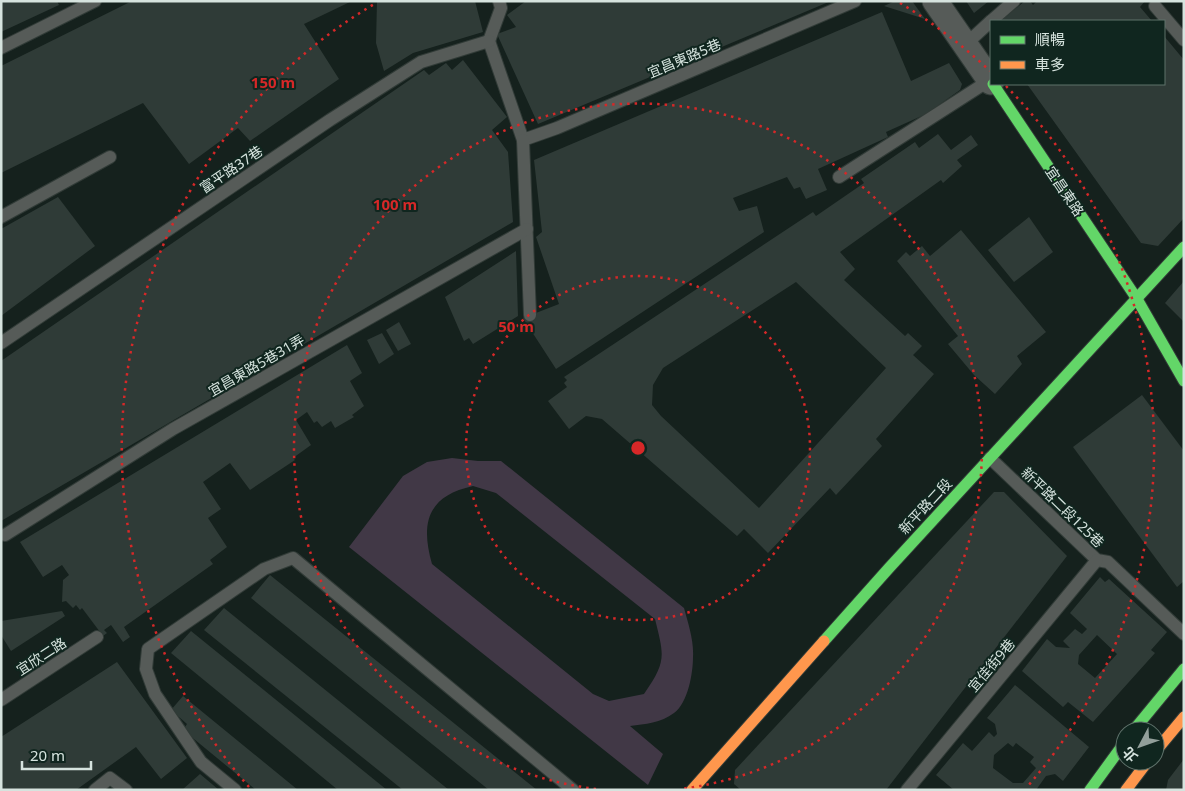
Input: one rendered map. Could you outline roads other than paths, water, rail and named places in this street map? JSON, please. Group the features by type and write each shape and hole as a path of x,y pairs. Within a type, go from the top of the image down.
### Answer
{"street":[{"name":"宜昌東路","path":"935,1 990,80"},
{"name":"宜昌東路","path":"993,85 1137,299 1184,381"},
{"name":"新平路二段","path":"700,787 888,568 1184,247"},
{"path":"1141,721 1184,669"},
{"path":"1165,740 1184,717"},
{"path":"1090,790 1115,756"},
{"path":"1126,790 1140,771"}],"lane":[{"path":"1,48 95,1"},
{"name":"宜昌東路5巷","path":"523,140 557,128 855,1"},
{"path":"992,20 1014,1"},
{"path":"503,3 489,41 523,140 530,315"},
{"path":"1155,6 1184,40"},
{"path":"966,44 990,22"},
{"name":"富平路37巷","path":"1,343 330,120 421,62 489,41"},
{"path":"839,177 990,83"},
{"path":"1,217 110,157"},
{"name":"宜昌東路5巷31弄","path":"4,535 173,429 527,229"},
{"name":"新平路二段125巷","path":"990,458 1097,560 1108,562 1184,634"},
{"path":"235,790 201,762 155,694 146,669 148,649 264,569 293,558 573,790"},
{"name":"宜佳街9巷","path":"907,790 1097,560"},
{"name":"宜欣二路","path":"1,700 98,637"},
{"path":"95,790 110,778 126,790"}]}
